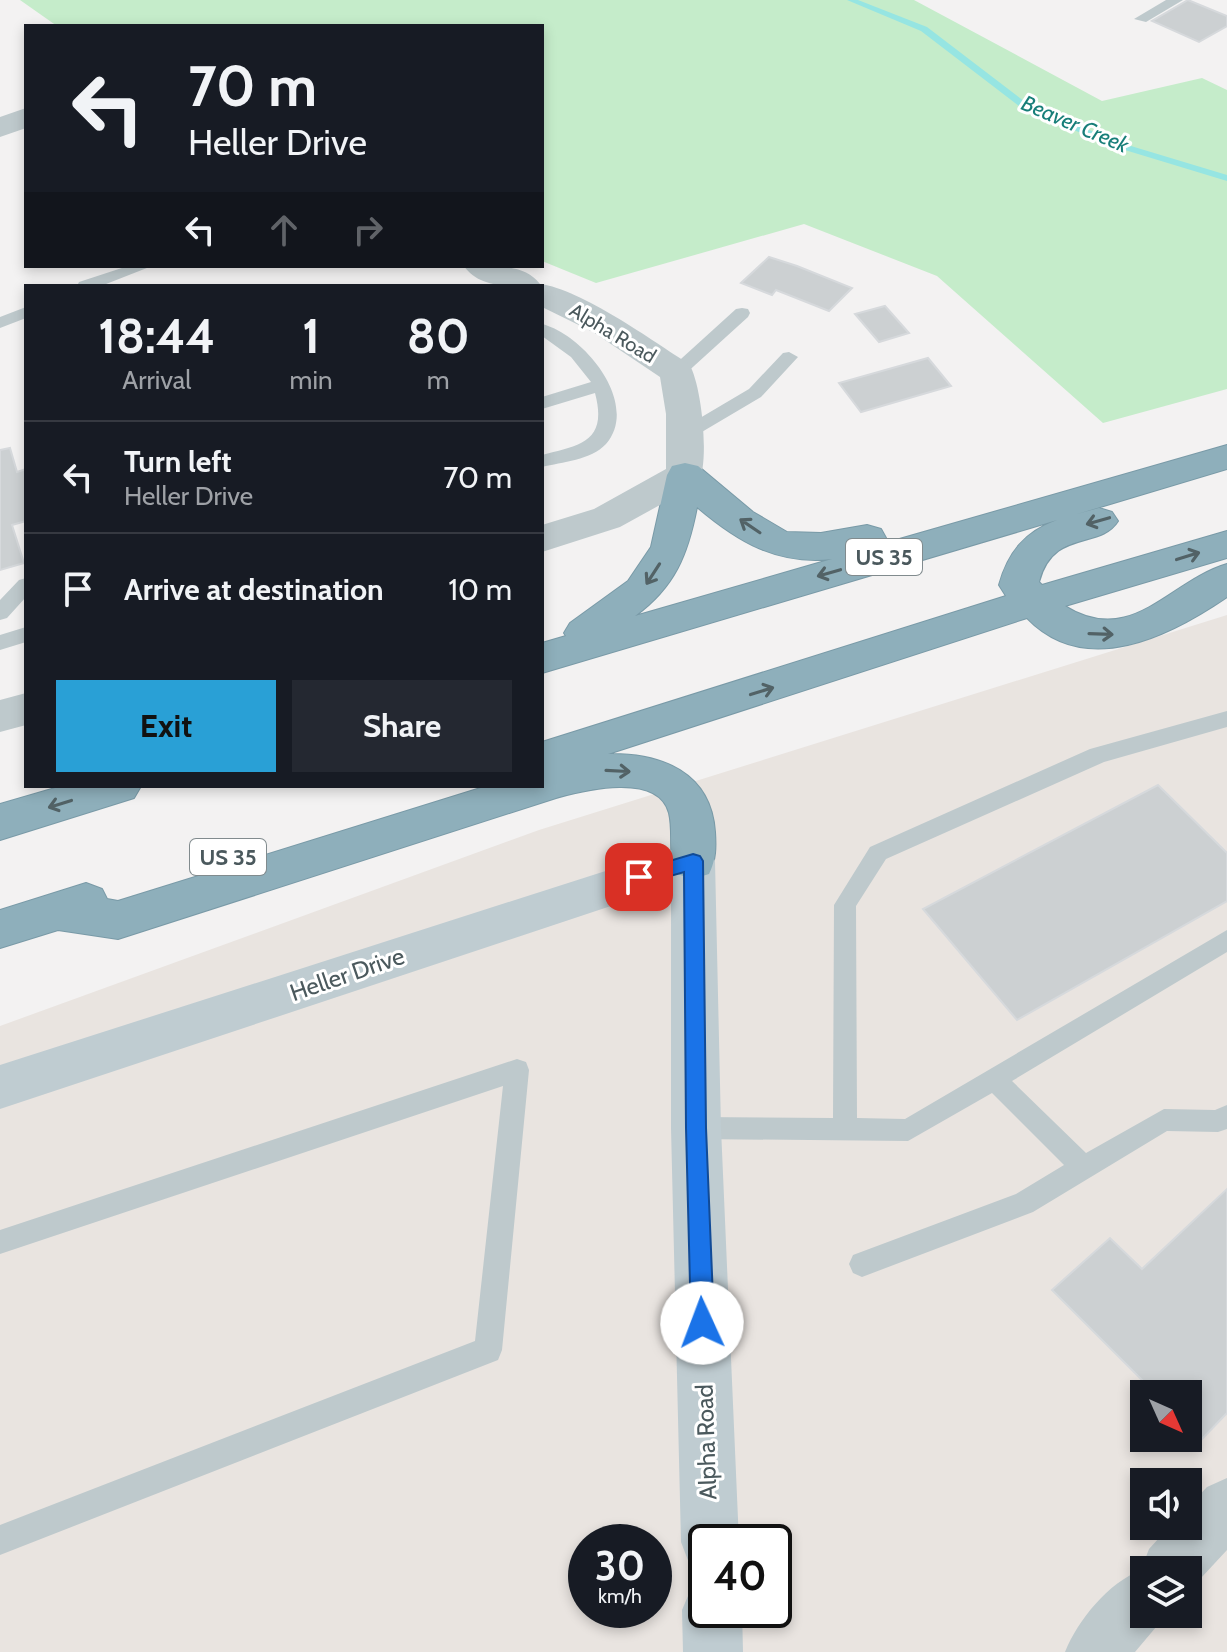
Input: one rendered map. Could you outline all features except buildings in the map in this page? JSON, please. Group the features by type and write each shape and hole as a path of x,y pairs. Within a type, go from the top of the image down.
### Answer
{"highway":[{"path":"685,475 711,498 775,542 805,547 861,540 1174,443 1227,440"},
{"name":"US 35","path":"544,656 1227,457"},
{"path":"544,656 593,628 642,591 670,549 685,475"},
{"path":"1227,483 1051,535 1023,563 1019,585 1032,602 1050,617 1083,634 1124,635 1174,613 1227,578"},
{"path":"544,758 902,647 1032,602 1227,544"},
{"path":"544,785 611,769 641,773 667,782 685,799 693,834 693,861"},
{"path":"0,822 112,788"},
{"name":"US 35","path":"0,929 451,788"},
{"path":"58,911 118,920 535,788"}],"street":[{"path":"0,128 24,118"},
{"path":"484,268 520,284"},
{"name":"Alpha Road","path":"544,295 605,325 677,372 685,475"},
{"path":"544,538 607,518 685,475"},
{"path":"0,716 24,710"},
{"name":"Alpha Road","path":"693,861 696,1128 709,1524"},
{"name":"Heller Drive","path":"0,1087 206,1022 557,901 693,861"},
{"path":"1183,1556 1227,1507"},
{"path":"1095,1652 1130,1613"},
{"path":"712,1628 713,1652"}],"lane":[{"path":"1141,19 1176,0"},
{"path":"90,284 138,268"},
{"path":"0,323 24,313"},
{"path":"677,372 742,313"},
{"path":"544,330 577,350 593,367 602,385 607,410 605,432 596,443 544,460"},
{"path":"684,435 755,393 789,357"},
{"path":"544,402 602,385"},
{"path":"0,613 24,587"},
{"path":"0,643 24,635"},
{"path":"845,1128 845,905 878,853 1098,755 1227,719"},
{"path":"696,1128 908,1130 1227,940"},
{"path":"0,1242 517,1070 488,1350 0,1540"},
{"path":"994,1079 1083,1167"},
{"path":"862,1264 1024,1203 1164,1120 1218,1121 1227,1116"}],"shaded area":[{"path":"1227,615 1227,1652 0,1652 0,1026 539,830"}],"green space":[{"path":"20,0 914,0 1102,101 1202,78 1227,90 1227,389 1103,423 937,276 804,224 596,283 544,262 544,24 54,24"}],"waterway":[{"name":"Beaver Creek","path":"851,0 924,29 1026,107 1118,145 1227,178"}],"route":[{"path":"639,877 693,861 702,1323"}]}
